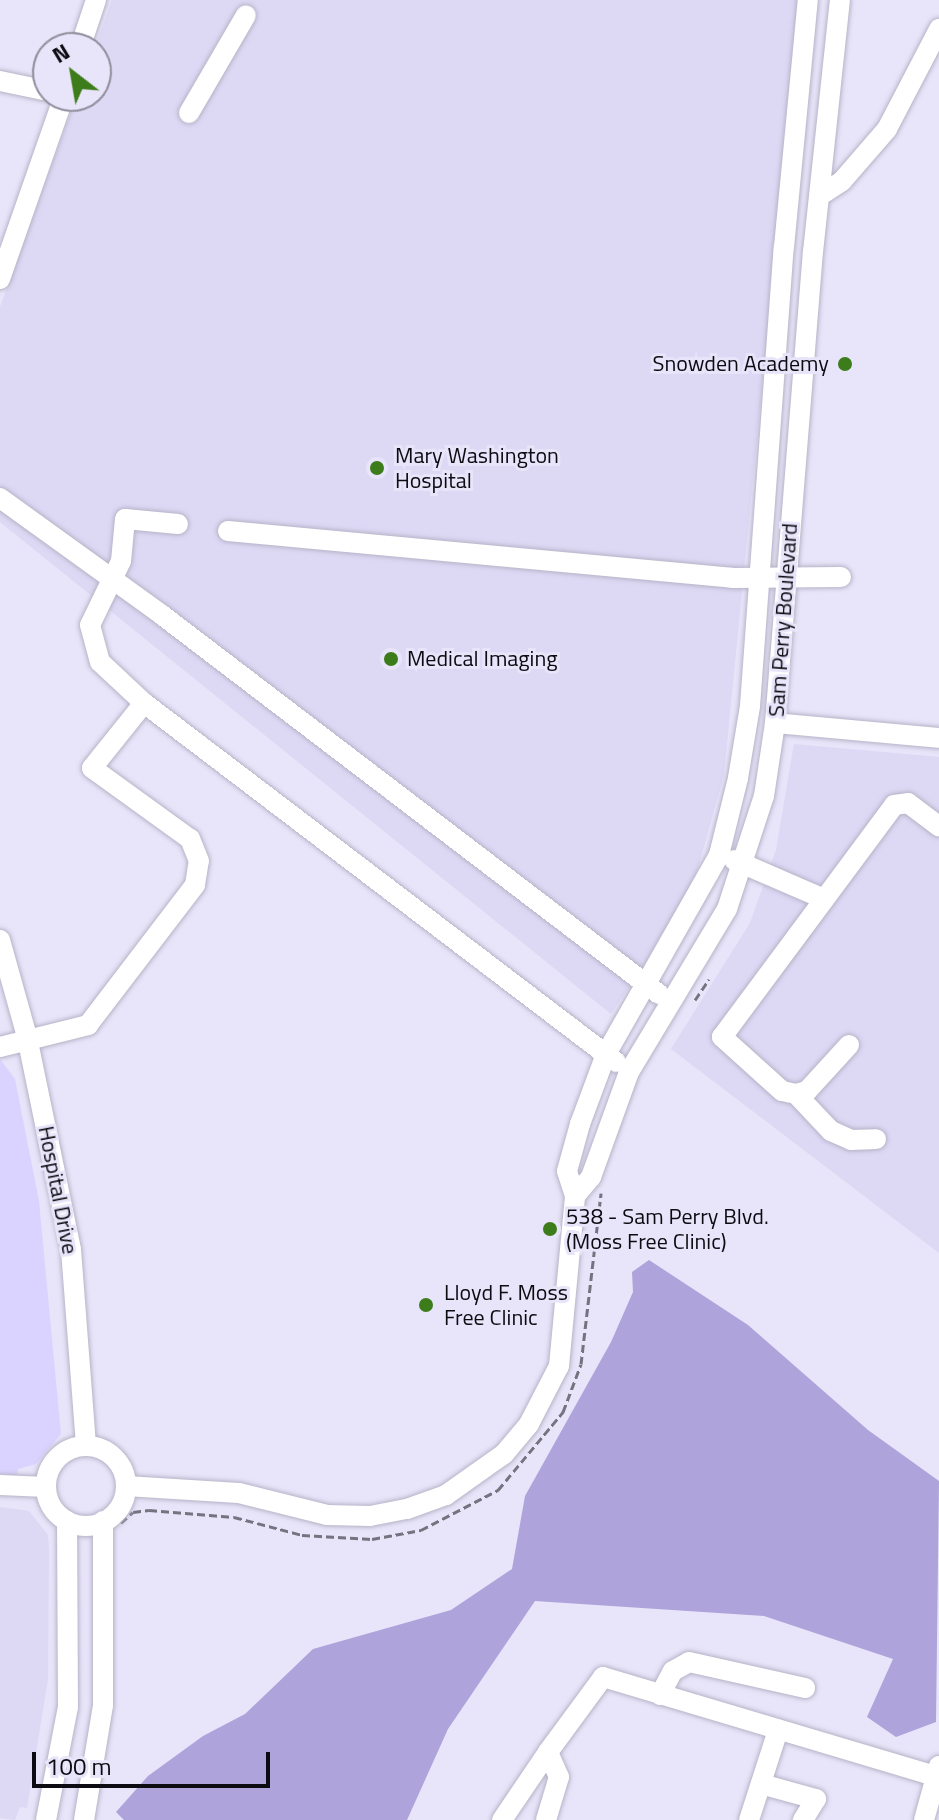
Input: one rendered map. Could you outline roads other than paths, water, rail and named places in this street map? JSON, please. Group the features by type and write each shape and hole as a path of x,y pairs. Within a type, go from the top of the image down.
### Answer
{"street":[{"path":"85,32 96,0"},
{"name":"Sam Perry Boulevard","path":"126,1486 239,1493 318,1514 370,1516 436,1499 469,1482 520,1436 559,1366 575,1196 567,1171 606,1054 648,985 719,855 750,706 808,0"},
{"name":"Sam Perry Boulevard","path":"575,1196 591,1177 629,1072 679,1008 727,909 761,809 775,723 819,196 840,0"},
{"path":"189,113 246,15"},
{"path":"819,196 842,181 887,129 939,29"},
{"path":"802,50 833,52"},
{"path":"0,81 32,88"},
{"path":"0,279 58,112"},
{"path":"0,498 679,1008"},
{"path":"178,524 125,519 121,561 96,606 89,638 100,662 144,703 629,1072"},
{"path":"228,531 761,578 841,577"},
{"path":"0,1047 27,1037 88,1025 195,885 199,861 190,839 92,768 144,703"},
{"path":"775,723 939,738"},
{"path":"849,1045 807,1091 796,1094 782,1091 725,1043 723,1031 894,805 908,803 939,826"},
{"path":"719,855 824,899"},
{"name":"Hospital Drive","path":"0,940 27,1037 71,1250 86,1445"},
{"path":"796,1094 831,1131 851,1140 876,1139"},
{"path":"84,1820 103,1705 111,1524 126,1486 110,1453 86,1445 62,1453 47,1474 46,1487 53,1510 67,1521 84,1526 111,1524"},
{"path":"0,1485 46,1487"},
{"path":"46,1820 68,1707 67,1521"},
{"path":"660,1695 673,1671 689,1662 805,1688"},
{"path":"502,1820 603,1677 778,1730 937,1771 935,1800 924,1820"},
{"path":"749,1820 778,1730"},
{"path":"546,1820 559,1777 548,1752"},
{"path":"761,1784 816,1799 803,1820"}],"place":[{"name":"Snowden Academy","path":"845,364"},
{"name":"Mary Washington Hospital","path":"377,468"},
{"name":"Medical Imaging","path":"391,659"},
{"name":"538 - Sam Perry Blvd. (Moss Free Clinic)","path":"550,1229"},
{"name":"Lloyd F. Moss Free Clinic","path":"426,1305"}]}
